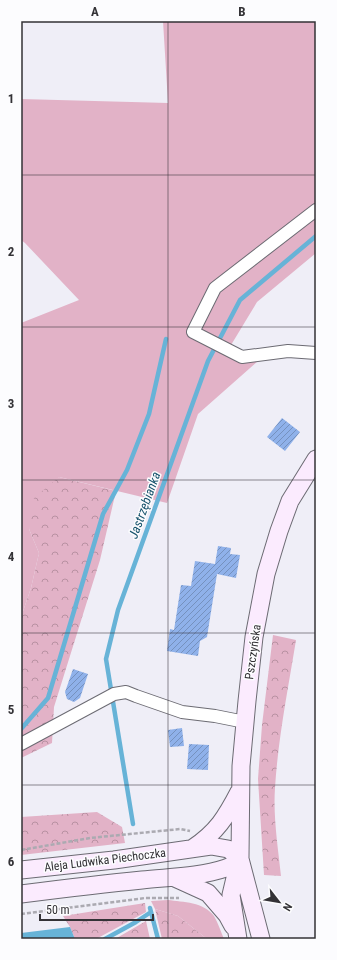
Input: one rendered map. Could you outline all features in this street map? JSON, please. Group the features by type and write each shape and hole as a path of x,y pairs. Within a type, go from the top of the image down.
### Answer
{"main road":[{"name":"Pszczyńska","path":"237,936 231,895 240,857 242,766 254,637 266,574 279,531 290,501 316,459"},
{"name":"Aleja Ludwika Piechoczka","path":"189,850 214,832 227,815 241,787"},
{"name":"Aleja Ludwika Piechoczka","path":"21,870 189,850 211,846 228,849 240,857 234,864 227,868 201,874 21,894"},
{"name":"Pszczyńska","path":"240,857 261,939"},
{"name":"Aleja Ludwika Piechoczka","path":"175,878 208,893 226,914 237,936"}],"street":[{"path":"316,210 215,288 193,332 242,357 288,351 316,353"},
{"path":"21,744 118,694 126,692 182,712 215,716 245,722"}],"green space":[{"path":"163,21 316,21 316,253 257,302 228,350 258,361 198,414 167,503 59,477 29,529 39,553 31,588 21,617 21,323 79,300 21,240 21,99 168,103"},
{"path":"59,477 116,491 100,560 54,707 52,743 21,758 21,617 31,588 39,553 29,529 34,498"},
{"path":"273,635 296,640 276,770 275,821 281,876 264,875 258,779 262,725"},
{"path":"97,812 122,827 125,843 21,855 21,817"},
{"path":"168,900 199,905 210,911 214,916 224,939 207,939 178,916 155,909 151,901"},
{"path":"145,903 146,912 96,939 75,939 63,916"},
{"path":"155,909 178,916 207,939 162,939"},
{"path":"146,921 150,939 115,939"}],"water":[{"path":"70,927 75,939 21,939 21,933"}],"building":[{"path":"282,418 300,432 285,451 267,437"},
{"path":"218,546 231,548 230,554 240,555 236,578 217,574 207,637 200,641 198,656 167,651 170,629 174,630 181,585 191,586 195,561 215,564"},
{"path":"73,669 88,674 80,698 74,702 67,699 65,692"},
{"path":"182,728 184,746 170,747 168,730"},
{"path":"189,744 209,745 208,770 187,769"}],"waterway":[{"name":"Jastrzębianka","path":"133,824 106,659 118,610 208,361 240,300 316,236"},
{"path":"21,729 48,698 103,514 127,470 149,414 166,339"},
{"name":"Jastrzębianka","path":"150,908 158,939"},
{"path":"105,939 151,912"}]}
